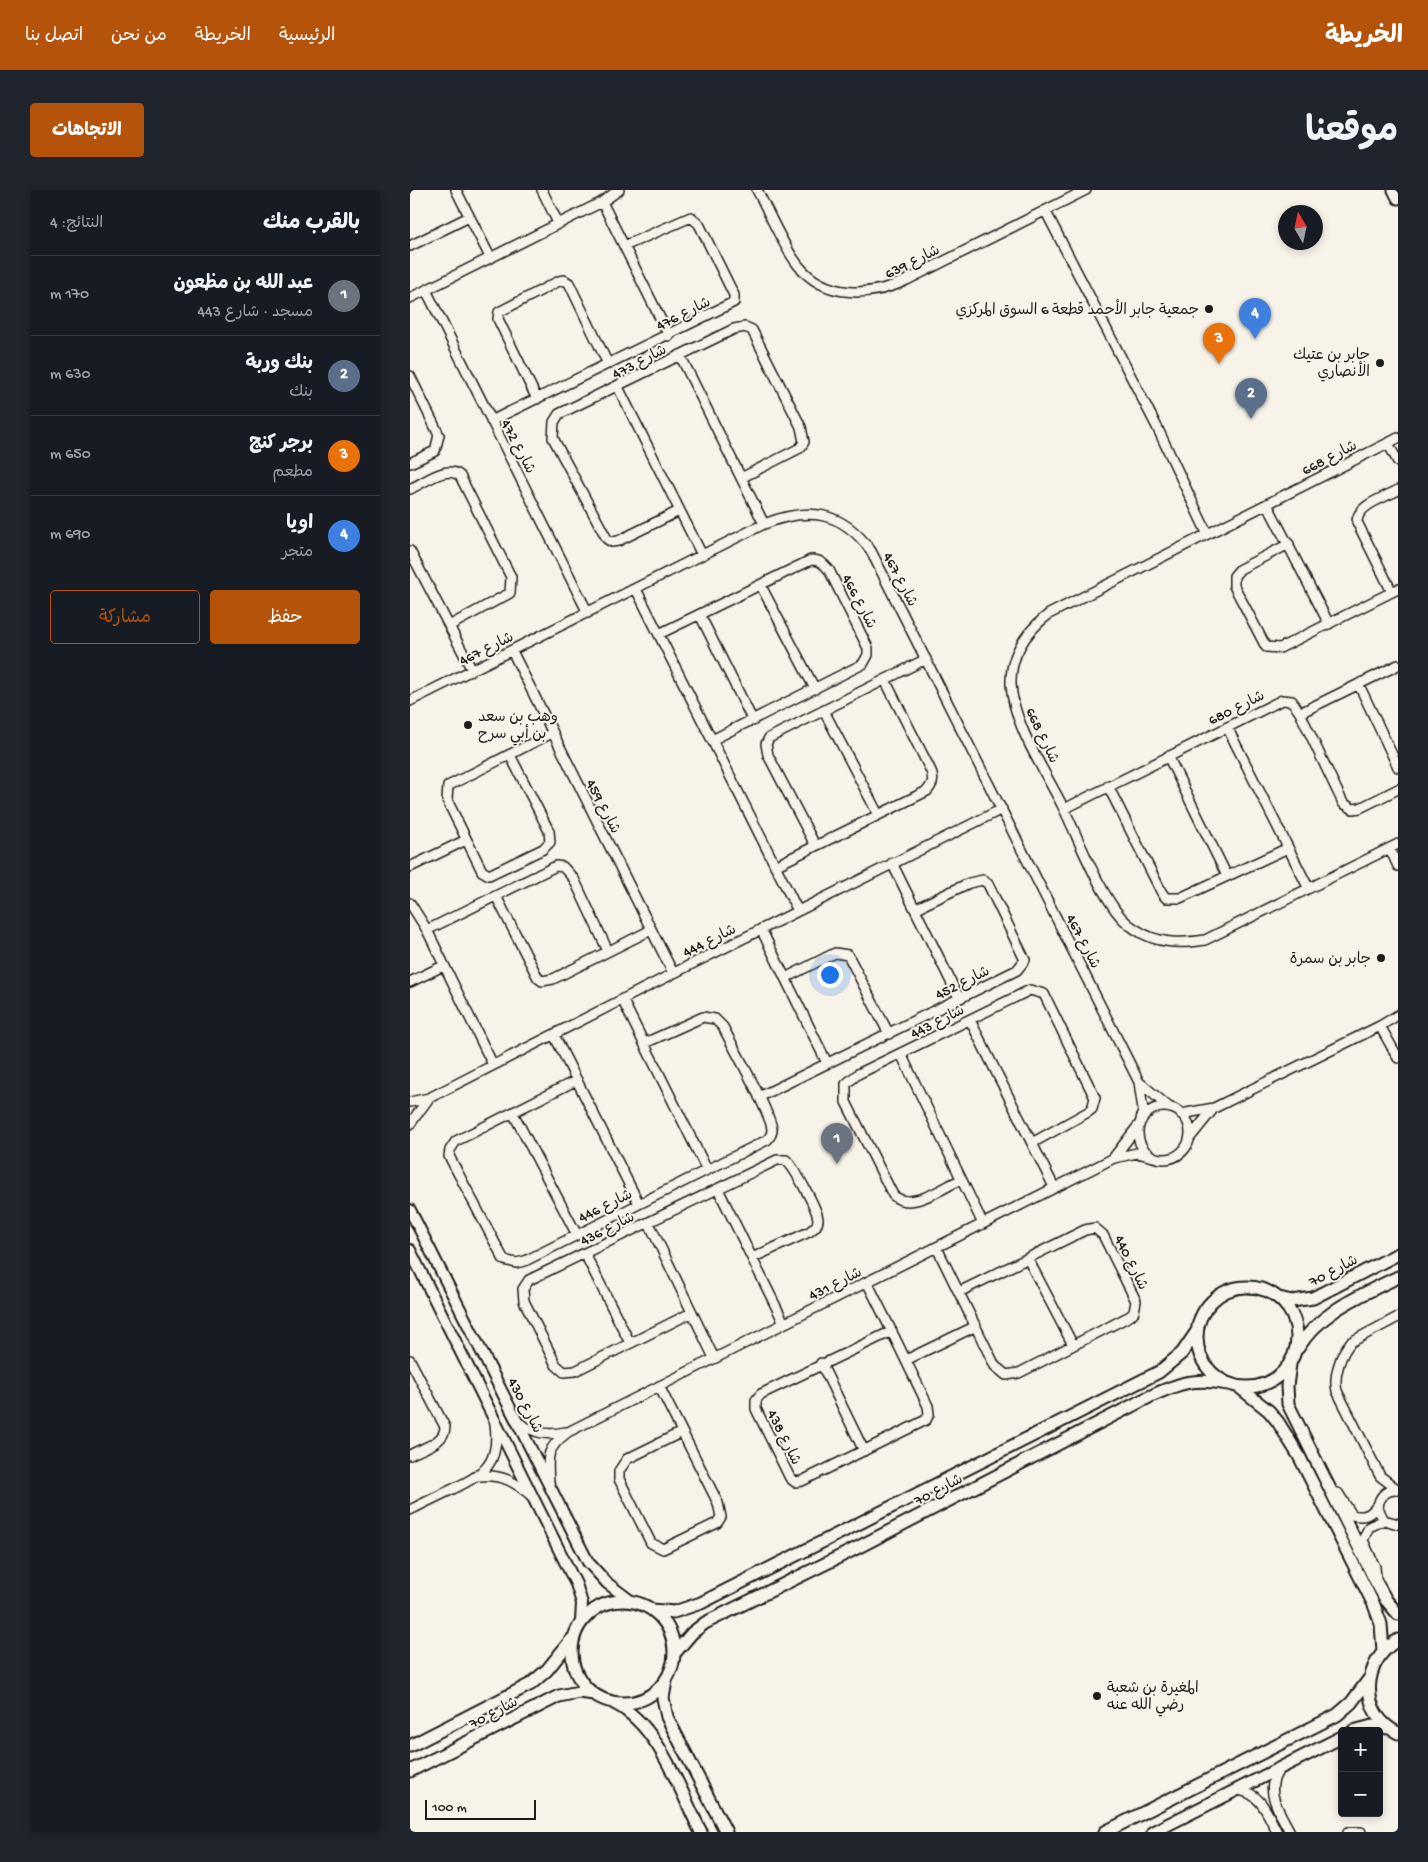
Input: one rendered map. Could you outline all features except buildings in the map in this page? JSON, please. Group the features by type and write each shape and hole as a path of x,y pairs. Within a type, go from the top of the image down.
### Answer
{"main road":[{"path":"1394,190 1398,198"},
{"name":"شارع 70","path":"1279,1298 1292,1301 1306,1300 1398,1254"},
{"path":"1234,1385 1254,1387 1268,1383 1280,1375 1290,1364 1315,1325 1328,1314 1398,1277"},
{"path":"1296,1352 1297,1328 1291,1312 1279,1298 1266,1290 1251,1287 1228,1291 1210,1304 1202,1317 1197,1331 1198,1348 1204,1362 1214,1375 1234,1385 1269,1411 1299,1456 1374,1605 1381,1624 1383,1650"},
{"name":"شارع 70","path":"652,1610 674,1612 701,1603 1150,1376 1173,1362 1197,1331"},
{"path":"1290,1364 1287,1386 1288,1404 1386,1600 1398,1614"},
{"name":"شارع 70","path":"674,1654 692,1633 705,1623 847,1553 1178,1384 1207,1379 1234,1385"},
{"path":"701,1832 650,1732 632,1713 594,1694 584,1686 575,1671 571,1653 574,1635 581,1622 603,1604 631,1601 652,1610 663,1620 670,1632 674,1654 666,1679 663,1698 667,1716 726,1832"},
{"name":"شارع 70","path":"410,1746 531,1684 547,1670 574,1635"},
{"path":"1105,1832 1336,1715 1351,1703 1369,1679 1374,1664 1383,1650 1398,1640"},
{"path":"613,1702 639,1700 655,1692 666,1679"},
{"path":"1369,1679 1373,1706 1394,1730"},
{"name":"شارع 70","path":"410,1771 559,1696 579,1692 594,1694"},
{"path":"1153,1832 1338,1738"}],"street":[{"path":"456,190 490,257"},
{"path":"542,190 558,223"},
{"path":"410,298 602,202 619,190"},
{"name":"شارع 639","path":"757,190 799,266 810,277 824,286 851,293 869,293 897,285 1046,212 1086,190"},
{"path":"602,202 669,336"},
{"path":"1046,212 1153,420 1207,532"},
{"path":"410,246 469,217"},
{"name":"شارع 476","path":"491,421 669,336 734,302 734,295 699,224 691,218 685,218 624,246"},
{"path":"537,399 498,319 499,312 559,281 564,280 568,283 608,364"},
{"name":"شارع 472","path":"426,290 588,613"},
{"name":"شارع 473","path":"678,511 612,542 607,539 553,438 552,429 558,414 618,387 734,329 745,326 752,330 801,427 804,442 800,448 741,478"},
{"path":"680,355 764,524"},
{"path":"410,376 439,435 435,451 410,464"},
{"path":"618,387 678,511 702,555"},
{"name":"شارع 668","path":"1394,847 1308,887 1205,940 1175,943 1162,942 1135,930 1114,908 1103,890 1017,716 1011,683 1012,665 1017,652 1035,625 1049,614 1207,532 1398,438"},
{"path":"1388,443 1398,462"},
{"path":"410,489 448,471 455,472 460,476 511,577 510,593 449,626"},
{"path":"1289,544 1240,570 1234,576 1234,586 1266,648 1275,649 1395,590 1357,522 1357,515 1361,509 1398,490"},
{"path":"1267,504 1329,624"},
{"name":"شارع 467","path":"410,701 764,524 792,515 813,513 842,522 852,529 871,551 1139,1082 1143,1110 1140,1122"},
{"path":"410,551 472,670"},
{"name":"شارع 466","path":"659,634 811,560 824,563 829,570 868,648 868,655 863,664 712,740"},
{"path":"761,586 815,689"},
{"path":"636,589 798,910"},
{"path":"700,615 753,721"},
{"name":"شارع 459","path":"512,650 673,973"},
{"path":"815,845 768,755 766,744 774,734 926,659"},
{"path":"1300,713 1398,665"},
{"path":"775,866 927,791 933,783 931,771 885,680"},
{"path":"1359,685 1398,767"},
{"name":"شارع 680","path":"1064,809 1282,700 1292,701 1300,713 1343,803 1348,807 1360,808 1398,789"},
{"path":"824,711 878,814"},
{"path":"1227,727 1308,887"},
{"path":"510,755 549,830 550,842 543,849 489,875 482,871 447,800 448,786 552,733"},
{"path":"1168,756 1227,876"},
{"path":"1108,786 1166,898 1180,898 1288,848"},
{"name":"شارع 444","path":"410,1102 430,1098 673,973 1002,809"},
{"path":"410,867 466,840"},
{"path":"1394,847 1398,866"},
{"path":"892,863 959,998"},
{"path":"427,930 556,866 563,867 574,879 608,951"},
{"name":"شارع 452","path":"759,1097 1017,970 1025,960 988,884 983,880 969,883 915,909"},
{"path":"496,896 538,978 542,981 553,979 651,930"},
{"path":"410,903 427,930 493,1065"},
{"path":"762,929 827,1063"},
{"path":"785,978 835,953 848,955 889,1034"},
{"path":"410,982 443,966"},
{"name":"شارع 443","path":"960,1180 910,1202 897,1199 893,1195 846,1102 846,1084 852,1077 1030,990 1044,994 1092,1090 1094,1104 1088,1112 1032,1143"},
{"path":"622,999 707,1170"},
{"path":"1181,1114 1214,1108 1380,1026 1398,1015"},
{"name":"شارع 446","path":"577,1080 456,1141 450,1150 449,1156 500,1257 509,1262 525,1261 768,1140 771,1123 723,1027 715,1019 703,1017 644,1043"},
{"path":"970,1020 1054,1187"},
{"path":"1380,1026 1398,1058"},
{"path":"554,1035 639,1204"},
{"path":"901,1054 960,1180 983,1224"},
{"name":"شارع 467","path":"1139,1082 1171,1108"},
{"name":"شارع 444","path":"410,1124 430,1098"},
{"path":"1189,1139 1188,1125 1181,1114 1171,1108 1164,1107 1151,1111 1140,1122 1137,1133 1139,1143 1145,1152 1153,1157 1171,1158 1180,1154 1189,1139 1214,1108"},
{"path":"513,1113 577,1235"},
{"name":"شارع 431","path":"1114,1158 1140,1122"},
{"name":"شارع 431","path":"549,1482 547,1461 550,1450 554,1443 568,1432 1114,1158 1137,1153 1153,1157"},
{"name":"شارع 436","path":"691,1313 574,1370 564,1372 556,1365 524,1301 523,1289 528,1280 777,1160 786,1160 792,1166 815,1208 818,1221 816,1227 752,1258"},
{"path":"718,1189 784,1323"},
{"name":"شارع 430","path":"410,1210 588,1562 607,1584 631,1601"},
{"path":"649,1223 714,1358"},
{"name":"شارع 440","path":"937,1248 995,1366 1006,1375 1019,1373 1130,1316 1135,1308 1133,1295 1103,1235 1095,1228 1090,1228 959,1292"},
{"path":"410,1250 580,1592 581,1622"},
{"path":"584,1254 630,1343"},
{"path":"1028,1259 1073,1344"},
{"name":"شارع 438","path":"867,1282 892,1331 928,1406 929,1414 926,1420 802,1481 795,1482 790,1478 756,1409 756,1400 761,1394 892,1331"},
{"path":"1328,1484 1337,1490 1348,1513 1360,1517 1369,1515 1378,1505 1382,1496 1380,1476 1337,1391 1335,1379 1346,1348 1351,1342 1398,1317"},
{"path":"906,1360 976,1326"},
{"path":"410,1360 445,1427 445,1433 441,1439 410,1455"},
{"path":"821,1364 864,1451"},
{"path":"659,1386 718,1503 721,1518 717,1523 663,1549 651,1543 619,1479 619,1471 626,1459 682,1432"},
{"path":"479,1476 493,1458 496,1440 494,1421"},
{"name":"شارع 431","path":"519,1423 532,1431 547,1435 568,1432"},
{"path":"410,1510 479,1476 490,1475 507,1478 533,1496"},
{"path":"1380,1476 1398,1490"},
{"path":"1382,1496 1389,1491 1398,1490"},
{"path":"1378,1505 1379,1513 1384,1520 1397,1525"},
{"path":"1376,1580 1375,1567 1363,1540 1369,1526 1384,1520"},
{"path":"1278,1770 1272,1782 1272,1795 1290,1832"},
{"path":"1238,1790 1250,1793 1261,1802 1277,1832"},
{"path":"1348,1832 1361,1832"}],"place":[{"name":"جمعية جابر الأحمد قطعة 6 السوق المركزي","path":"1209,309"},
{"name":"اويا","path":"1255,339"},
{"name":"جابر بن عتيك الأنصاري","path":"1380,363"},
{"name":"برجر كنج","path":"1219,364"},
{"name":"بنك وربة","path":"1251,419"},
{"name":"وهب بن سعد بن أبي سرح","path":"468,725"},
{"name":"جابر بن سمرة","path":"1381,958"},
{"name":"عبد الله بن مظعون","path":"837,1164"},
{"name":"المغيرة بن شعبة رضي الله عنه","path":"1097,1696"}]}
